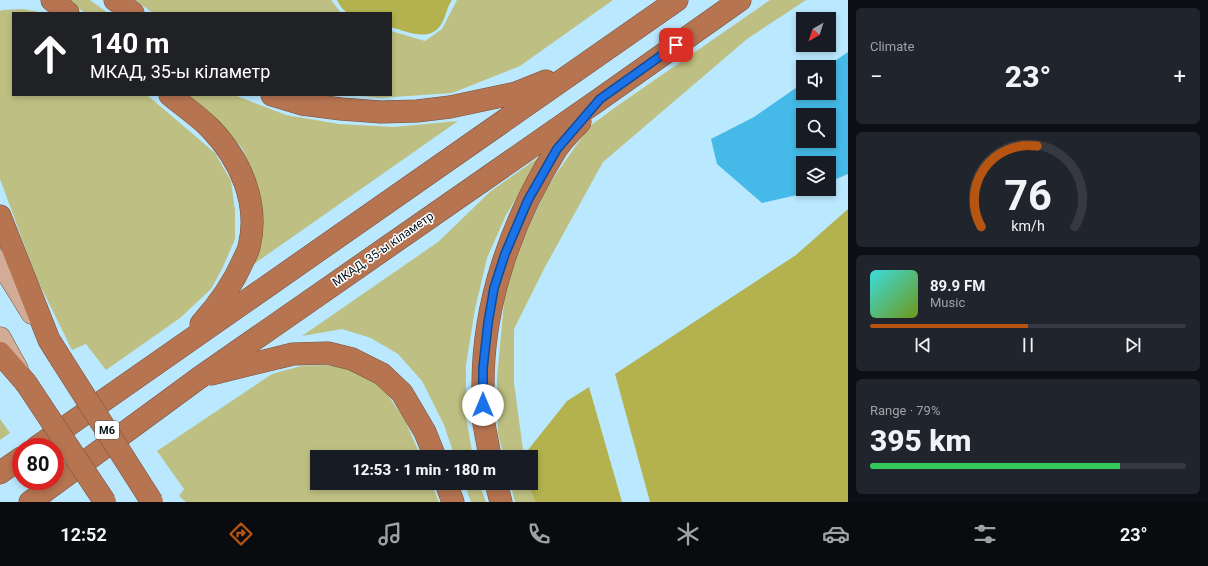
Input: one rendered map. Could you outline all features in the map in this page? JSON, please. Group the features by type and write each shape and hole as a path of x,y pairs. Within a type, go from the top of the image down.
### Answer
{"highway":[{"path":"52,0 67,12"},
{"path":"115,0 132,12"},
{"path":"51,438 677,0"},
{"name":"МКАД, 35-ы кіламетр","path":"30,502 199,378 740,0"},
{"path":"275,96 302,104 341,109 381,112 417,111 450,107 516,93 579,68"},
{"path":"171,96 209,127 229,150 242,174 249,195 252,221 249,247 237,276 213,311 181,347"},
{"path":"489,450 483,417 483,368 494,288 505,254 528,200 557,149 600,99"},
{"path":"0,216 49,340"},
{"name":"М6","path":"49,340 152,502"},
{"path":"0,353 24,380 105,502"},
{"path":"199,378 293,354 328,353 352,359 382,374 402,393 426,432 432,450"},
{"path":"0,473 12,464"},
{"path":"449,490 453,502"},
{"path":"498,490 502,502"}],"main road":[{"name":"М6","path":"0,261 49,340"},
{"path":"0,338 24,380"}],"green space":[{"path":"68,0 90,0 107,12 84,12"},
{"path":"135,0 331,0 340,12 152,12"},
{"path":"457,0 613,0 520,66 452,93 379,98 362,96 392,96 392,31 425,41 442,29"},
{"path":"770,0 806,0 747,39 603,162 545,267 514,329 514,383 523,450 502,450 498,434 497,378 505,291 522,241 549,184 590,126"},
{"path":"23,9 40,12 12,12 12,96 148,96 215,153 231,181 235,210 235,239 223,267 211,289 180,318 106,370 86,344 72,350 37,279 0,179 0,11"},
{"path":"189,96 237,96 286,115 339,124 394,127 458,121 251,266 263,230 255,178 242,148 216,118"},
{"path":"543,154 506,215 487,258 475,309 466,365 466,417 472,450 453,450 444,425 422,381 398,354 371,338 342,329 302,336 438,242 491,191"},
{"path":"326,365 355,369 381,386 404,418 418,450 310,450 310,490 434,490 439,502 186,502 179,496 184,489 157,451 272,374 301,366"},
{"path":"0,419 10,433 0,440"},
{"path":"467,490 482,490 486,502 471,502"},
{"path":"512,490 531,490 535,502 515,502"}],"shaded area":[{"path":"337,0 452,0 442,23 432,33 426,34 412,33 392,27 392,12 346,12"},
{"path":"848,209 848,502 650,502 615,374 796,255"},
{"path":"589,387 622,502 535,502 531,490 538,490 538,450 528,450 567,401"}],"water":[{"path":"848,52 848,174 836,179 836,156 796,156 796,195 762,203 717,164 711,139 754,117 796,88 796,100 836,100 836,60"}],"route":[{"path":"483,405 483,368 494,288 505,254 528,200 557,149 600,99 676,45"}]}
